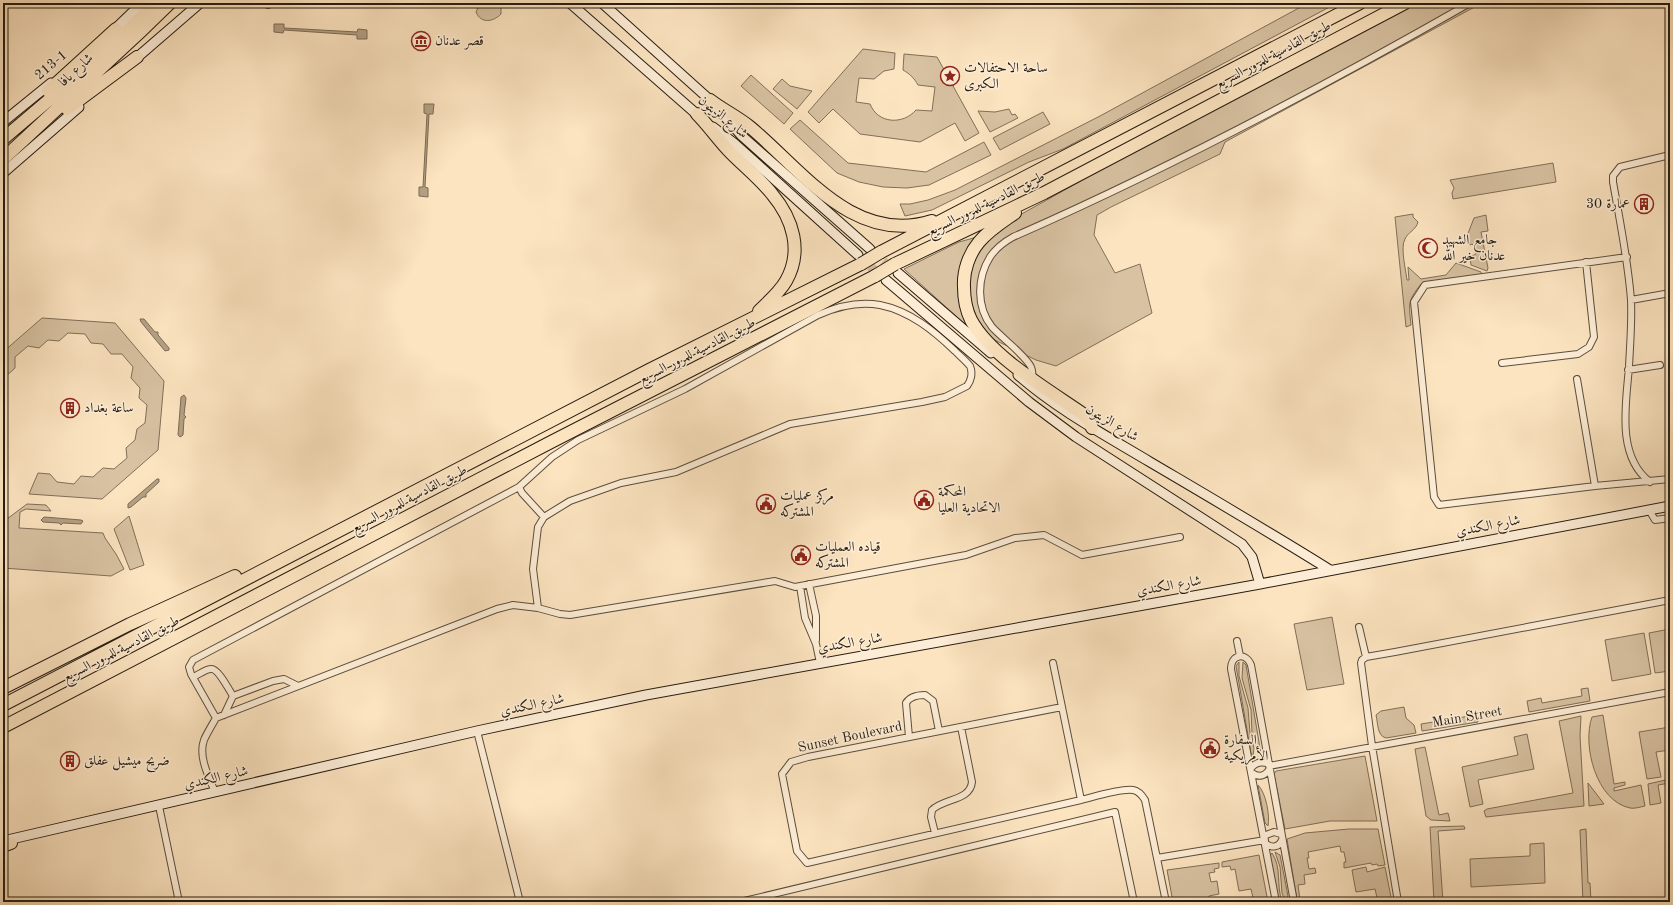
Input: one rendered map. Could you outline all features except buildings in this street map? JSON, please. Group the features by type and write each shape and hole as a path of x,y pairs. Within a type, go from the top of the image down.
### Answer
{"highway":[{"name":"شارع يافا","path":"3,139 103,54 156,3"},
{"name":"شارع يافا","path":"3,159 141,32 170,3"},
{"name":"طريق القادسية للمرور السريع","path":"3,705 315,542 749,320 859,259 958,212 1360,3"},
{"name":"طريق القادسية للمرور السريع","path":"3,727 553,441 880,278 1405,3"},
{"path":"3,133 116,29"},
{"path":"3,162 72,106 137,57"},
{"path":"710,100 724,111 750,127 836,203 857,216 882,224 898,225 926,222 958,212"},
{"path":"697,114 730,152 773,194 784,210 791,224 794,240 794,254 791,271 777,292 749,320"},
{"path":"1044,193 988,233 978,243 966,266 963,281 964,296 967,308 977,330 988,342 1038,386 1083,414 1089,421 1092,428"},
{"path":"3,688 166,607 315,542"}],"main road":[{"name":"213-1","path":"3,122 116,29 142,3"},
{"path":"3,173 200,3"},
{"name":"شارع الزيتون","path":"570,3 697,114 734,143 859,259"},
{"name":"شارع الزيتون","path":"602,3 710,100 742,136 875,251"},
{"path":"710,124 719,128 725,127 725,121 720,110"},
{"path":"896,269 1038,386 1029,402"},
{"path":"880,278 1029,402 1076,437 1242,544 1252,557 1260,584"},
{"name":"شارع الزيتون","path":"1092,428 1295,547 1330,570"},
{"name":"شارع الكندي","path":"5,844 41,833 476,731 646,695 1260,584 1670,506"}],"street":[{"path":"268,5 275,3"},
{"path":"1038,386 1030,365 992,326 984,313 980,298 980,284 984,269 991,256 1001,245 1013,237 1186,156 1398,44 1470,3"},
{"path":"1650,482 1637,470 1626,436 1624,421 1631,340 1631,300 1627,257 1613,176 1620,167 1670,155"},
{"path":"1627,257 1425,285 1414,302 1434,497 1440,505 1595,486 1670,479"},
{"path":"1502,363 1578,354 1588,347 1594,338 1586,262"},
{"path":"1631,300 1670,293"},
{"path":"216,718 193,677 189,667 192,660 519,487 552,457 578,440 685,389 818,314 850,304 866,304 890,308 905,314 938,336 970,367 971,376 967,386 945,397 790,424 676,472 621,482 590,492 570,501 544,517 538,527 533,560 538,608"},
{"path":"1628,370 1660,365"},
{"path":"1577,379 1595,486"},
{"path":"519,487 522,493 544,517"},
{"path":"1649,510 1655,520 1670,518"},
{"path":"215,792 204,763 202,751 204,739 216,718 497,609 513,605 538,608 570,615 775,581 795,587 966,555 1015,538 1044,535 1082,555 1180,537"},
{"path":"809,584 816,616 816,644"},
{"path":"800,586 805,618 816,644 820,663"},
{"path":"1398,902 1372,746 1360,663 1362,660 1366,657 1670,600"},
{"path":"1359,627 1366,657"},
{"path":"1237,641 1240,656"},
{"path":"1276,902 1231,669 1233,659 1240,656 1249,660 1251,665 1294,902"},
{"path":"1053,663 1081,800"},
{"path":"193,677 210,668 214,669 233,696"},
{"path":"224,715 233,696 273,681 284,679 298,686"},
{"name":"Main Street","path":"1269,766 1670,692"},
{"path":"909,737 906,703 910,698 918,695 925,695 933,701 939,731"},
{"name":"Sunset Boulevard","path":"1062,707 808,757 791,762 782,774 797,851 807,863 1081,800 1128,790 1135,790 1141,794 1145,800 1166,902"},
{"path":"935,833 931,817 932,810 967,793 972,782 961,727"},
{"path":"476,731 520,902"},
{"path":"1251,770 1253,765 1261,762 1269,766"},
{"path":"1251,770 1258,776 1262,776 1266,774 1269,766"},
{"path":"159,806 179,902"},
{"path":"740,902 1115,812 1134,902"},
{"path":"1265,841 1266,835 1274,832 1282,837"},
{"path":"1265,841 1271,847 1275,847 1281,843 1282,837"},
{"path":"1157,858 1265,841"}],"shaded area":[{"path":"472,3 497,3 501,7 501,14 494,19 484,20 478,16 476,12 478,8 474,7"},
{"path":"1308,3 1337,3 1063,149 1029,162 932,210 905,216 900,204 910,204 928,200 955,190 1100,116"},
{"path":"1413,3 1482,3 1225,142 1220,154 1097,215 1094,235 1115,273 1140,264 1152,313 1056,366 1036,360 968,327 904,269 959,242 988,234 1111,164"},
{"path":"274,24 284,24 284,28 357,32 358,29 367,30 367,39 357,39 357,35 284,30 283,33 274,32"},
{"path":"863,49 895,53 894,69 884,71 874,79 859,78 856,102 870,104 874,111 879,115 885,119 891,120 904,118 911,115 916,110 932,111 935,87 918,85 912,76 903,70 904,54 937,57 979,133 965,141 955,123 920,142 860,134 833,109 819,123 808,112"},
{"path":"751,75 793,113 784,124 741,86"},
{"path":"782,79 790,86 812,91 797,109 773,89"},
{"path":"424,104 434,104 433,114 429,114 425,187 428,188 428,197 419,196 419,187 423,187 427,114 424,113"},
{"path":"1009,109 1012,115 1015,114 1018,118 990,132 978,111 995,112"},
{"path":"1043,112 1050,124 1000,150 993,138"},
{"path":"800,120 848,163 926,172 984,142 991,155 929,185 907,188 883,187 859,182 837,173 790,129"},
{"path":"1553,163 1556,182 1453,199 1452,193 1454,188 1450,180"},
{"path":"1413,214 1413,217 1418,222 1416,227 1406,237 1403,248 1407,280 1409,280 1408,267 1421,279 1446,275 1456,263 1481,272 1482,275 1421,284 1411,299 1411,325 1406,327 1395,217"},
{"path":"1486,215 1488,231 1481,232 1488,268 1487,271 1471,265 1470,257 1476,254 1476,248 1472,244 1470,245 1467,236 1474,218"},
{"path":"42,318 115,323 164,381 158,450 102,499 29,494 38,473 50,474 57,482 74,484 81,476 93,477 103,468 114,469 127,458 126,448 135,440 137,429 145,423 147,405 139,398 140,388 131,378 133,367 122,354 111,354 103,344 91,343 85,334 68,333 59,341 48,340 39,348 28,346 15,357 15,368 5,377 3,388 3,352"},
{"path":"140,319 144,319 155,332 158,332 158,335 169,350 165,351"},
{"path":"184,395 186,398 184,415 186,417 184,419 183,435 180,437 178,435 181,397"},
{"path":"157,479 159,479 159,482 146,494 146,497 143,497 128,508 128,504"},
{"path":"27,504 46,505 51,511 26,509 20,512 19,528 103,533 124,569 111,576 3,568 3,522"},
{"path":"129,516 144,565 130,570 114,529"},
{"path":"44,517 83,521 81,524 63,523 61,525 59,523 43,522 41,520"},
{"path":"1332,617 1344,684 1307,690 1294,624"},
{"path":"1670,629 1670,671 1655,673 1649,633"},
{"path":"1644,633 1651,674 1612,681 1605,640"},
{"path":"1239,662 1239,676 1248,708 1250,733 1254,748 1253,756 1251,753 1236,666"},
{"path":"1243,662 1246,665 1261,754 1257,749 1252,733 1251,710 1242,678"},
{"path":"1588,688 1590,701 1529,712 1527,701 1541,698 1542,703 1582,696 1581,689"},
{"path":"1404,707 1406,718 1414,725 1416,733 1386,738 1383,737 1379,732 1376,715 1381,711"},
{"path":"1476,715 1478,722 1422,731 1421,724"},
{"path":"1603,715 1614,784 1625,782 1625,785 1614,788 1614,791 1641,785 1645,806 1630,808 1618,803 1608,795 1600,784 1594,770 1591,756 1589,729 1592,717"},
{"path":"1581,716 1580,736 1584,806 1486,817 1484,811 1487,809 1573,793 1559,721"},
{"path":"1670,727 1670,750 1656,752 1661,777 1647,779 1639,732"},
{"path":"1527,734 1534,769 1478,780 1483,804 1470,807 1462,767 1518,755 1514,737"},
{"path":"1425,747 1439,815 1448,813 1450,821 1431,820 1426,816 1415,749"},
{"path":"1365,756 1377,821 1330,821 1285,829 1274,774 1276,771"},
{"path":"1670,779 1670,783 1658,785 1661,803 1650,805 1648,784"},
{"path":"1588,783 1604,804 1589,806"},
{"path":"1258,785 1267,804 1268,826 1265,823"},
{"path":"1464,826 1465,829 1438,831 1443,902 1434,902 1430,827"},
{"path":"1349,829 1378,829 1385,865 1378,866 1377,864 1372,865 1371,863 1344,868 1344,862 1346,862 1344,852 1341,852 1340,846 1308,852 1309,858 1307,858 1309,869 1315,868 1316,873 1304,875 1305,884 1298,885 1300,900 1297,900 1287,839 1305,833"},
{"path":"1586,829 1588,883 1590,883 1591,902 1583,902 1580,830"},
{"path":"1544,843 1545,883 1471,887 1470,859 1530,856 1530,844"},
{"path":"1275,852 1280,855 1288,896 1285,901 1282,893 1280,867"},
{"path":"1272,853 1277,865 1279,889 1282,901 1278,898 1270,856"},
{"path":"1259,855 1268,902 1257,902 1256,898 1253,898 1251,889 1239,891 1235,869 1231,870 1230,866 1222,867 1222,862"},
{"path":"1219,863 1219,868 1214,869 1215,872 1209,873 1211,882 1217,881 1219,894 1209,896 1209,902 1173,902 1167,870"},
{"path":"1366,867 1367,872 1385,867 1392,902 1378,902 1375,889 1356,892 1352,870"}],"tunnel":[{"path":"873,252 895,271"},
{"path":"860,257 882,277"}],"place":[{"name":"قصر عدنان","path":"421,41"},
{"name":"ساحة الاحتفالات الكبرى","path":"950,76"},
{"name":"عمارة 30","path":"1644,204"},
{"name":"جامع الشهيد عدنان خير الله","path":"1428,248"},
{"name":"ساعة بغداد","path":"70,408"},
{"name":"المحكمة الاتحادية العليا","path":"924,500"},
{"name":"مركز عمليات المشتركه","path":"766,504"},
{"name":"قياده العمليات المشتركه","path":"801,555"},
{"name":"السفارة الأمريكية","path":"1210,748"},
{"name":"ضريح ميشيل عفلق","path":"70,761"}]}
